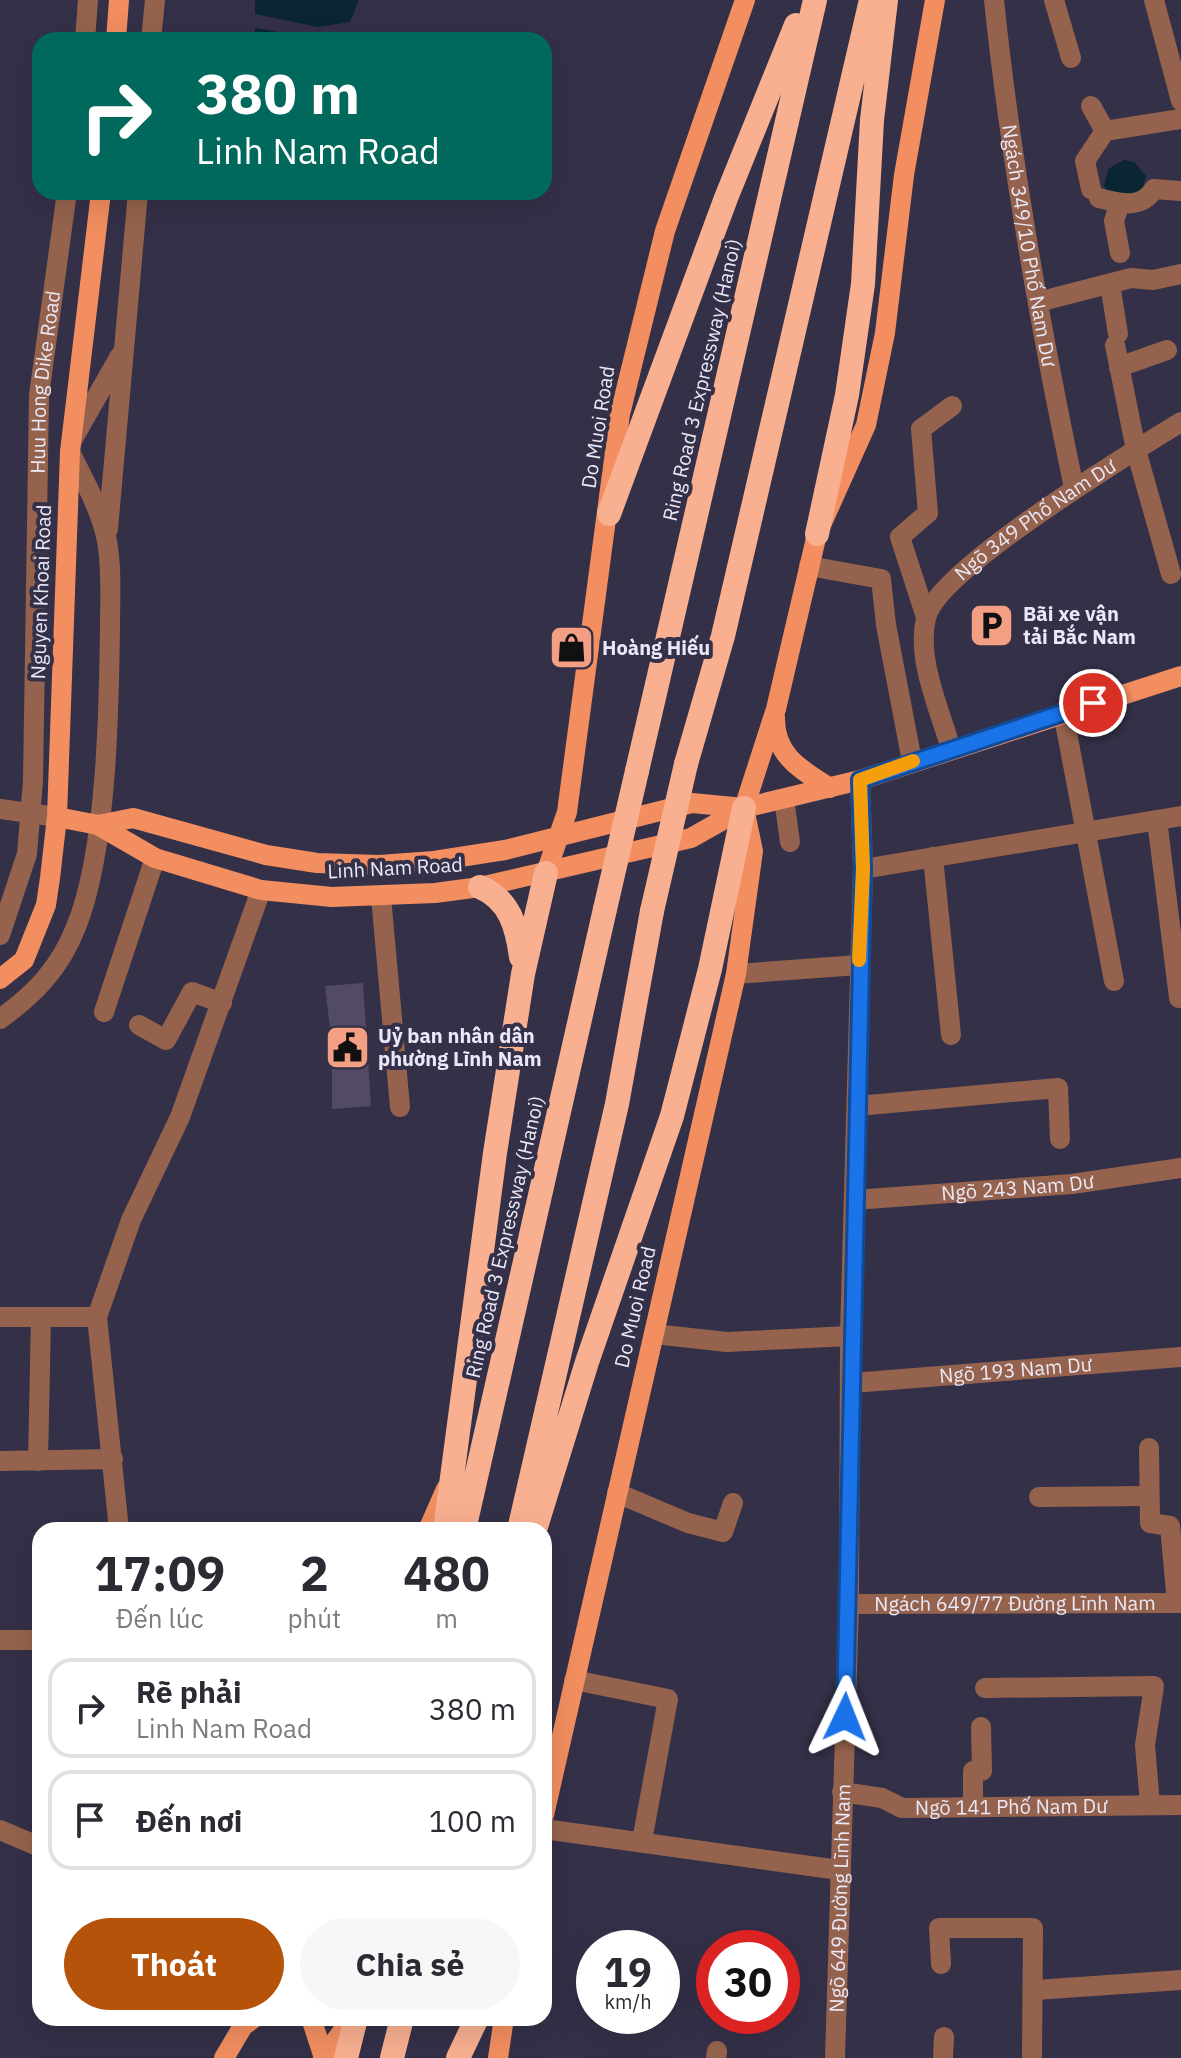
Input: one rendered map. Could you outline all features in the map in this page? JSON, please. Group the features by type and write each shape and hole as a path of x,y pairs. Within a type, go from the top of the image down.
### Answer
{"highway":[{"path":"609,514 726,198 804,0"},
{"name":"Ring Road 3 Expressway (Hanoi)","path":"466,1522 815,0"},
{"path":"521,1522 617,1104 652,911 686,764 723,636 871,0"},
{"path":"817,534 847,395 863,284 872,120 886,0"},
{"path":"537,1522 587,1362 672,1116 710,969 744,808"},
{"path":"446,1522 449,1481 523,974 546,873"},
{"path":"480,887 498,898 511,914 523,974"},
{"path":"329,2057 349,2026"},
{"path":"392,2058 400,2026"},
{"path":"458,2058 473,2026"}],"main road":[{"path":"117,32 119,0"},
{"name":"Do Muoi Road","path":"546,873 567,812 620,414 665,231 745,0"},
{"path":"744,808 776,709 817,534 866,425 885,333 904,175 935,0"},
{"name":"Nguyen Khoai Road","path":"0,979 24,960 46,905 57,817 70,447 100,200"},
{"name":"Linh Nam Road","path":"57,817 98,825 155,858 261,890 332,897 381,897 480,887 691,838 744,808 860,780 1181,676"},
{"path":"776,709 775,729 789,760 830,788"},
{"name":"Linh Nam Road","path":"98,825 133,818 266,855 332,863 434,861 559,839 692,803 744,808"},
{"name":"Do Muoi Road","path":"552,1779 736,974 753,851 744,808"},
{"path":"431,1522 449,1481"},
{"path":"224,2058 243,2026"},
{"path":"315,2026 329,2057"},
{"path":"466,2058 482,2026"},
{"path":"498,2058 503,2026"}],"street":[{"path":"86,32 88,0"},
{"path":"152,32 155,0"},
{"name":"Ngách 349/10 Phố Nam Dư","path":"994,0 1008,132 1039,321 1074,488"},
{"path":"1054,0 1071,58"},
{"path":"1154,0 1177,70 1181,101"},
{"path":"1091,106 1105,131"},
{"path":"1181,119 1105,131 1085,161 1095,194 1120,203 1143,200 1154,189 1181,191"},
{"name":"Huu Hong Dike Road","path":"0,935 27,854 35,722 39,395 66,200"},
{"path":"0,1019 48,979 64,953 86,898 98,825 109,673 107,541 137,200"},
{"path":"1120,203 1114,221 1120,253"},
{"path":"1038,302 1110,284 1181,274"},
{"path":"1110,284 1119,367 1136,450 1171,574"},
{"path":"107,541 70,447 124,349"},
{"path":"1119,367 1167,350"},
{"path":"926,617 900,537 928,513 921,429 952,406"},
{"name":"Ngõ 349 Phố Nam Dư","path":"951,749 922,642 932,603 951,580 1074,488 1181,422"},
{"path":"809,566 881,579 886,625 912,761"},
{"path":"1063,712 1114,981"},
{"name":"Ngõ 649 Đường Lĩnh Nam","path":"835,2058 849,1604 850,1336 863,869 860,780"},
{"path":"784,799 790,842"},
{"path":"0,809 57,817"},
{"path":"863,869 1181,816"},
{"path":"1157,820 1179,998"},
{"path":"933,857 951,1035"},
{"path":"104,1012 155,858"},
{"path":"118,1522 97,1317 131,1220 180,1117 261,890"},
{"path":"381,897 400,1107"},
{"path":"736,974 858,965"},
{"path":"139,1025 166,1040 192,992 222,1003"},
{"path":"857,1106 1058,1088 1060,1139"},
{"name":"Ngõ 243 Nam Dư","path":"854,1200 1072,1184 1181,1168"},
{"path":"0,1317 97,1317"},
{"path":"38,1461 41,1317"},
{"path":"654,1334 727,1342 850,1336"},
{"name":"Ngõ 193 Nam Dư","path":"852,1383 1181,1357"},
{"path":"1149,1448 1150,1523 1170,1526 1179,1603"},
{"path":"0,1461 113,1459"},
{"path":"617,1493 688,1523 723,1532 733,1503"},
{"path":"1039,1497 1149,1496"},
{"name":"Ngách 649/77 Đường Lĩnh Nam","path":"849,1604 1179,1603"},
{"path":"0,1640 32,1640"},
{"path":"574,1680 668,1699 642,1841"},
{"path":"985,1688 1154,1686 1145,1745 1150,1805"},
{"path":"973,1805 973,1771 982,1771 981,1727"},
{"name":"Ngõ 141 Phố Nam Dư","path":"842,1792 882,1798 902,1808 1181,1805"},
{"path":"0,1830 32,1844"},
{"path":"552,1830 839,1870"},
{"path":"941,1964 939,1928 1033,1928 1035,1990 1032,2058"},
{"path":"1035,1990 1181,1980"},
{"path":"943,2058 944,2037"}],"water":[{"path":"255,0 359,0 350,22 318,27 255,14"},
{"path":"255,28 279,32 255,32"},
{"path":"1124,160 1134,162 1146,176 1141,195 1109,194 1104,186 1108,169"}],"building":[{"name":"Uỷ ban nhân dân phường Lĩnh Nam","path":"363,983 371,1106 332,1109 332,1058 328,1059 327,1037 331,1037 325,986"}],"slow traffic":[{"path":"859,960 863,869 860,780 913,761"}],"place":[{"name":"Bãi xe vận tải Bắc Nam","path":"992,626"},
{"name":"Hoàng Hiếu","path":"571,648"},
{"name":"Uỷ ban nhân dân phường Lĩnh Nam","path":"347,1048"}],"route":[{"path":"845,1717 852,1383 850,1336 863,869 860,780 1093,703"}]}
